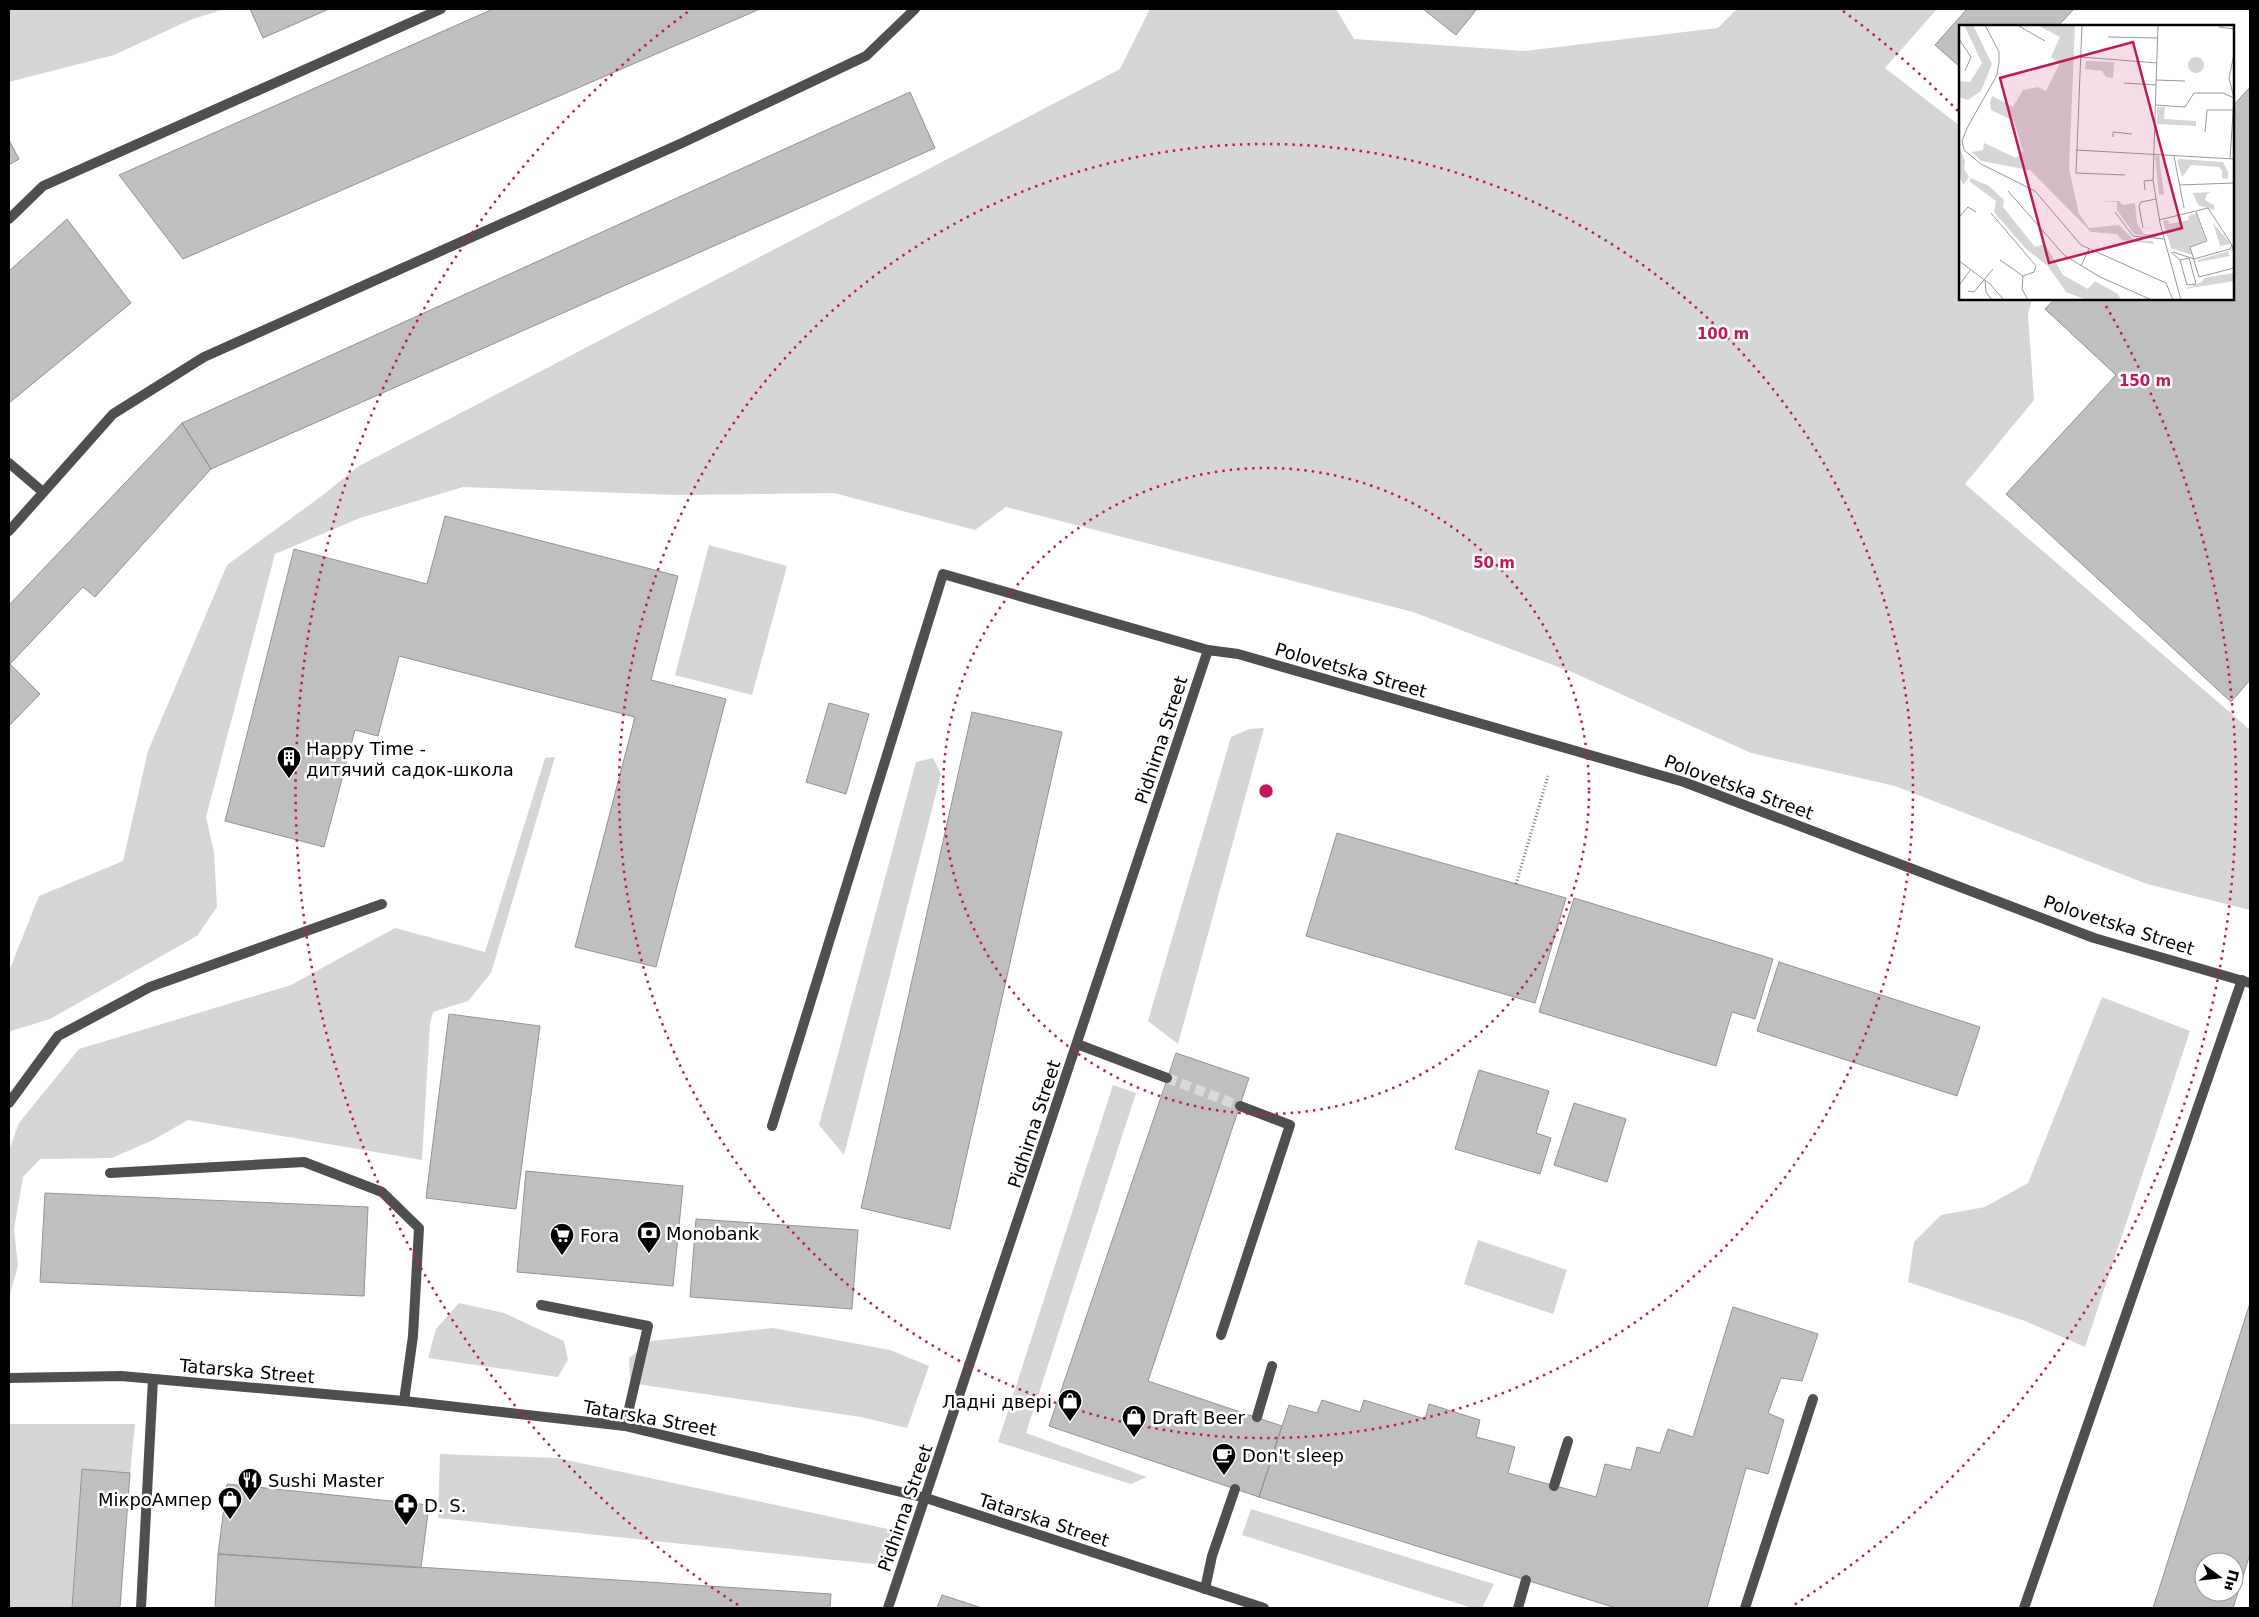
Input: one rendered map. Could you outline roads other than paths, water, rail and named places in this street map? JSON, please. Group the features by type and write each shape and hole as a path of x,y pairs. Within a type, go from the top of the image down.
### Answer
{"street":[{"path":"9,219 43,186 441,9"},
{"path":"9,531 113,414 204,358 682,143 866,56 915,9"},
{"path":"9,463 42,492"},
{"name":"Polovetska Street","path":"772,1126 943,574 1208,650 1247,657 1684,782 2094,938 2246,981"},
{"name":"Pidhirna Street","path":"888,1608 1078,1044 1208,650"},
{"path":"9,1102 58,1036 150,987 382,904"},
{"path":"2024,1608 2246,981"},
{"path":"1078,1044 1167,1078"},
{"path":"1221,1335 1290,1125 1240,1106"},
{"path":"110,1173 304,1162 382,1192 419,1228 413,1336 404,1401"},
{"path":"540,1305 648,1326 625,1426"},
{"path":"1257,1417 1272,1366"},
{"name":"Tatarska Street","path":"9,1378 121,1376 404,1401 625,1426 926,1498 1264,1608"},
{"path":"141,1608 154,1379"},
{"path":"1745,1608 1813,1399"},
{"path":"1554,1486 1568,1441"},
{"path":"1205,1589 1212,1556 1235,1489"},
{"path":"1518,1608 1526,1580"}],"tunnel":[{"path":"1167,1078 1240,1106"}],"place":[{"name":"Happy Time - дитячий садок-школа","path":"289,779"},
{"name":"Monobank","path":"649,1254"},
{"name":"Fora","path":"562,1256"},
{"name":"Ладні двері","path":"1070,1422"},
{"name":"Draft Beer","path":"1134,1438"},
{"name":"Don't sleep","path":"1224,1476"},
{"name":"Sushi Master","path":"250,1501"},
{"name":"МікроАмпер","path":"230,1520"},
{"name":"D. S.","path":"406,1526"}]}
